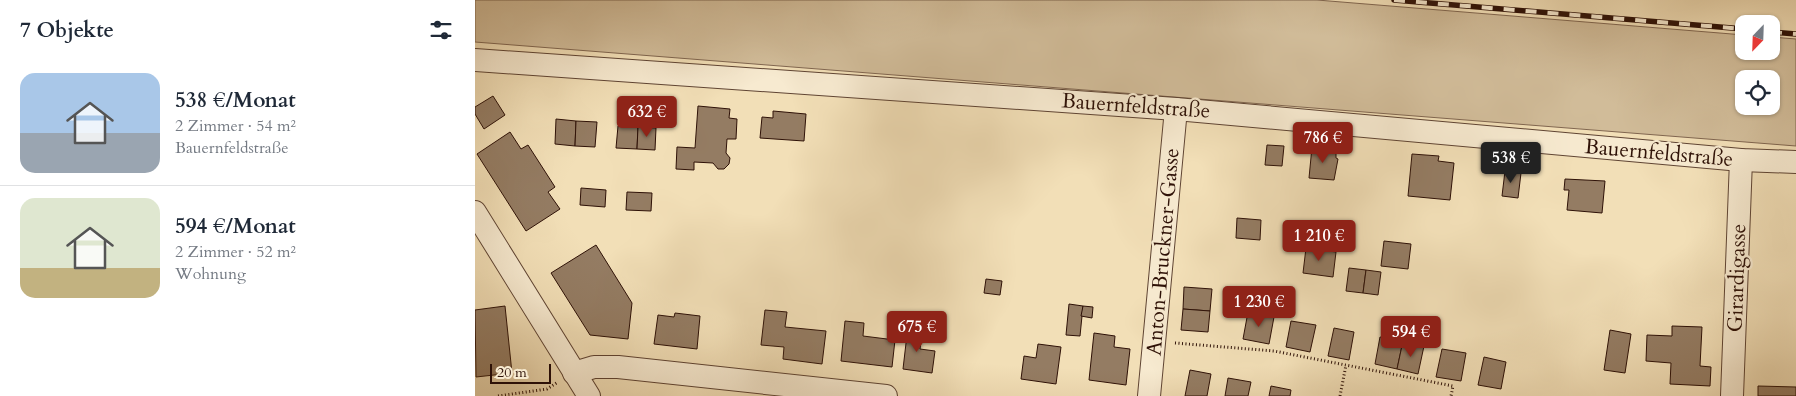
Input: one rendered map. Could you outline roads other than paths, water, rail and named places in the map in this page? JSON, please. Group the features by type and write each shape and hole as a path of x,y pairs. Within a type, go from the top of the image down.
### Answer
{"street":[{"name":"Bauernfeldstraße","path":"475,60 1176,109 1741,160 1796,162"},
{"name":"Anton-Bruckner-Gasse","path":"1149,396 1176,109"},
{"name":"Girardigasse","path":"1732,396 1741,160"},
{"path":"475,212 589,396"},
{"path":"574,373 594,367 618,367 886,396"}],"railway":[{"path":"1394,0 1735,28"},
{"path":"1780,33 1796,34"}]}
